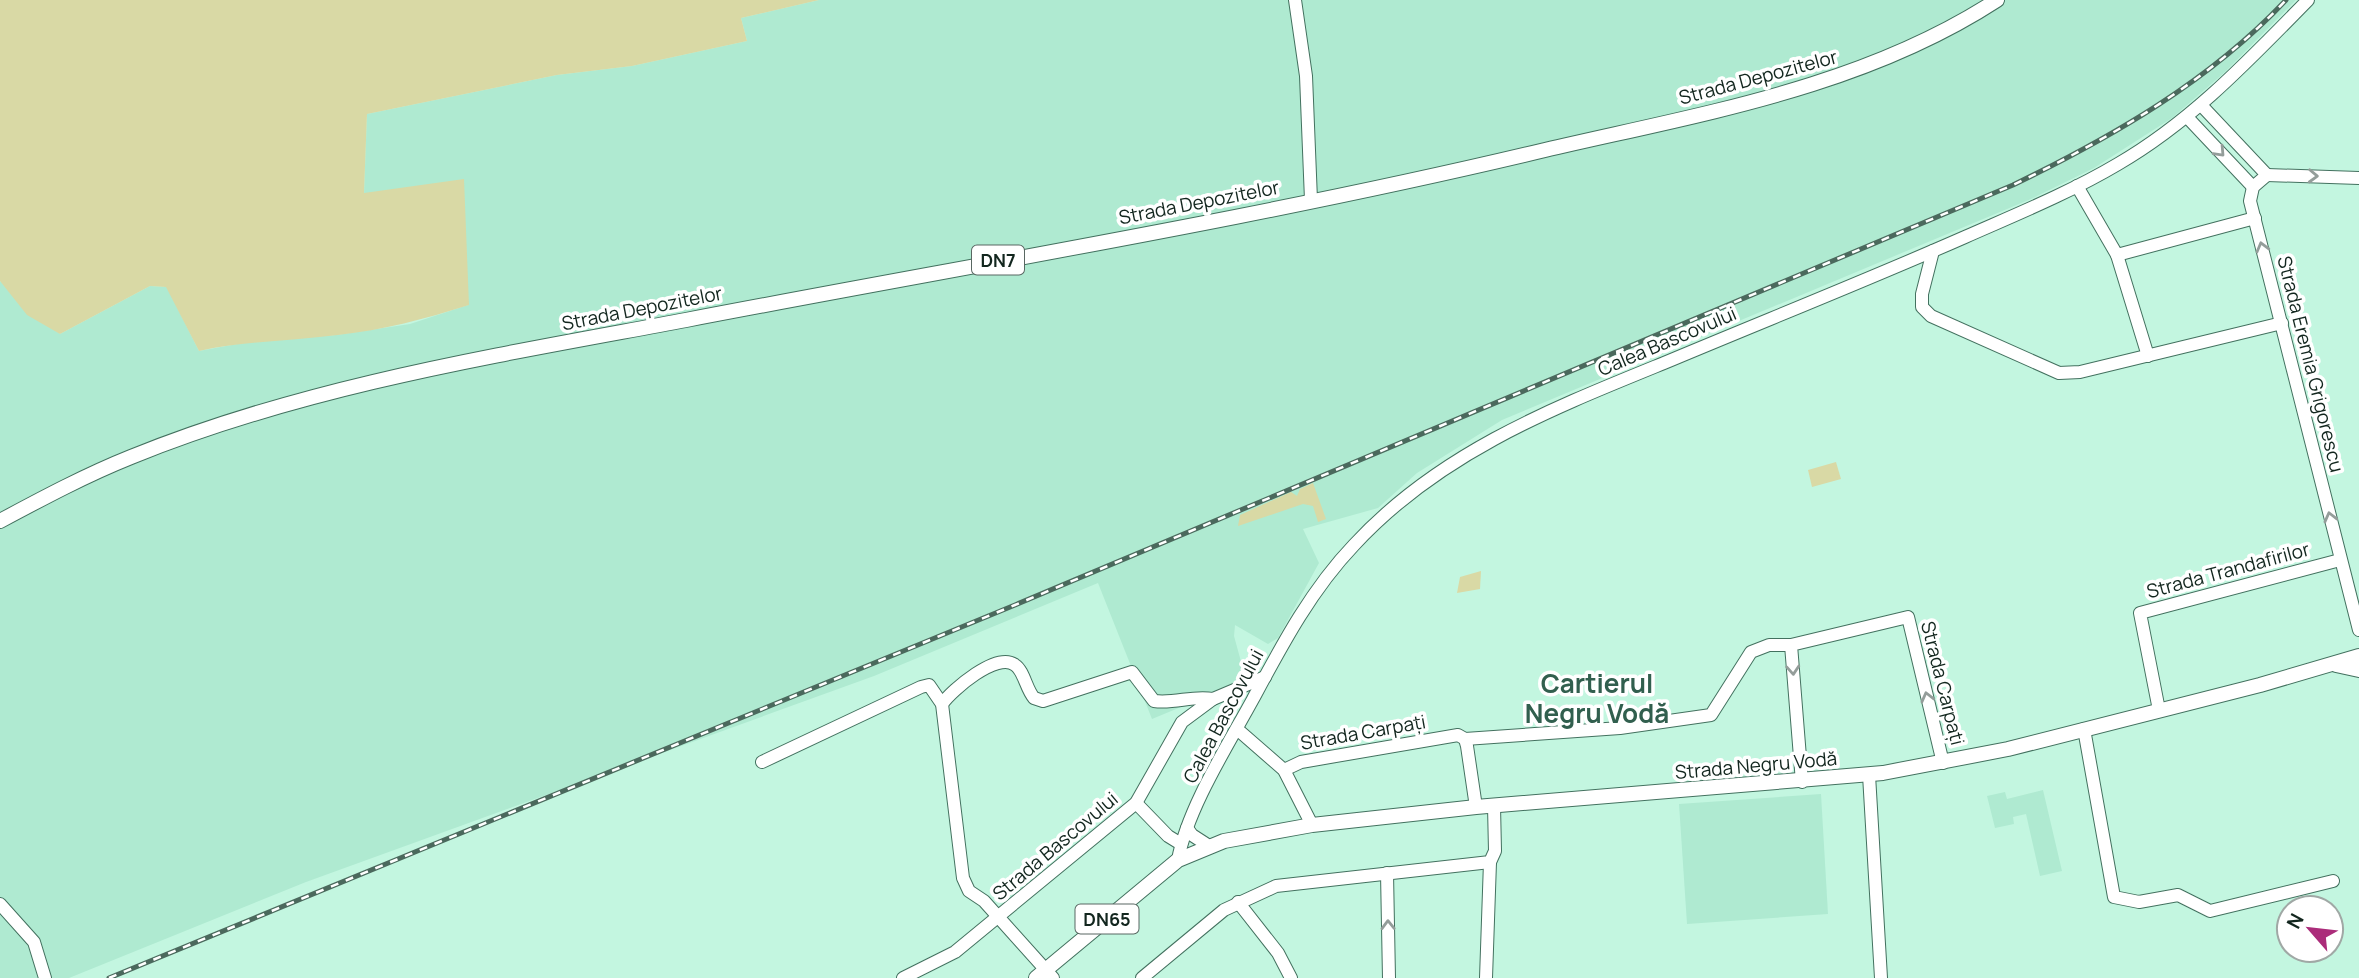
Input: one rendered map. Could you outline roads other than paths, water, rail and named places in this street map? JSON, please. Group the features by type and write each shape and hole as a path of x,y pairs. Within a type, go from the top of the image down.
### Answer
{"main road":[{"name":"Strada Depozitelor","path":"0,521 88,476 151,448 223,423 333,392 525,351 1311,200 1499,161 1794,90 1901,52 1997,0"},
{"name":"Strada Negru Vodă","path":"1178,860 1209,846 1312,825 1476,807 1802,782 1943,763 2159,710 2359,656"},
{"name":"Strada Negru Vodă","path":"2331,665 2359,670"},
{"name":"DN65","path":"1045,975 1178,860"}],"street":[{"path":"1295,0 1306,76 1311,200"},
{"name":"Calea Bascovului","path":"1178,860 1187,828 1237,729 1265,677 1330,572 1384,515 1450,463 1530,420 1933,251 2077,187 2119,163 2201,106 2308,0"},
{"path":"2201,106 2267,174 2359,178"},
{"path":"2186,117 2253,187 2267,174"},
{"path":"2077,187 2117,255 2148,356"},
{"name":"Strada Eremia Grigorescu","path":"2253,187 2250,201 2359,630"},
{"path":"2117,255 2255,218"},
{"path":"1933,251 1922,294 1922,307 1931,316 2059,373 2080,372 2282,323"},
{"name":"Strada Trandafirilor","path":"2159,710 2140,612 2340,560"},
{"name":"Strada Carpați","path":"1284,771 1315,759 1458,735 1465,738 1620,728 1711,715 1751,652 1769,645 1791,645 1908,617 1943,763"},
{"path":"1791,645 1802,782"},
{"path":"942,704 963,682 992,665 1008,661 1016,665 1034,698 1043,701 1132,672 1154,701 1165,703 1198,696 1213,699"},
{"name":"Strada Bascovului","path":"903,978 955,952 1136,803 1182,722 1213,699 1265,677"},
{"path":"762,762 929,685 942,704 963,878 969,891 999,918 1045,975"},
{"name":"Strada Carpați","path":"1237,729 1284,771 1312,825"},
{"path":"2084,729 2114,897 2139,902 2178,895 2210,911 2333,881"},
{"path":"1465,738 1476,807"},
{"path":"1869,775 1881,978"},
{"name":"Strada Bascovului","path":"1136,803 1168,836 1181,844"},
{"path":"1486,978 1490,862 1495,851 1494,806"},
{"path":"1187,828 1192,835 1209,846"},
{"path":"1142,978 1238,902 1276,886 1490,862"},
{"path":"1387,873 1389,978"},
{"path":"1238,902 1278,953 1291,978"},
{"path":"0,904 34,942 45,978"}],"railway":[{"path":"109,978 1015,605 2013,185 2087,147 2158,105 2225,56 2286,0"}],"district":[{"name":"Cartierul Negru Vodă","path":"1597,698"}]}
